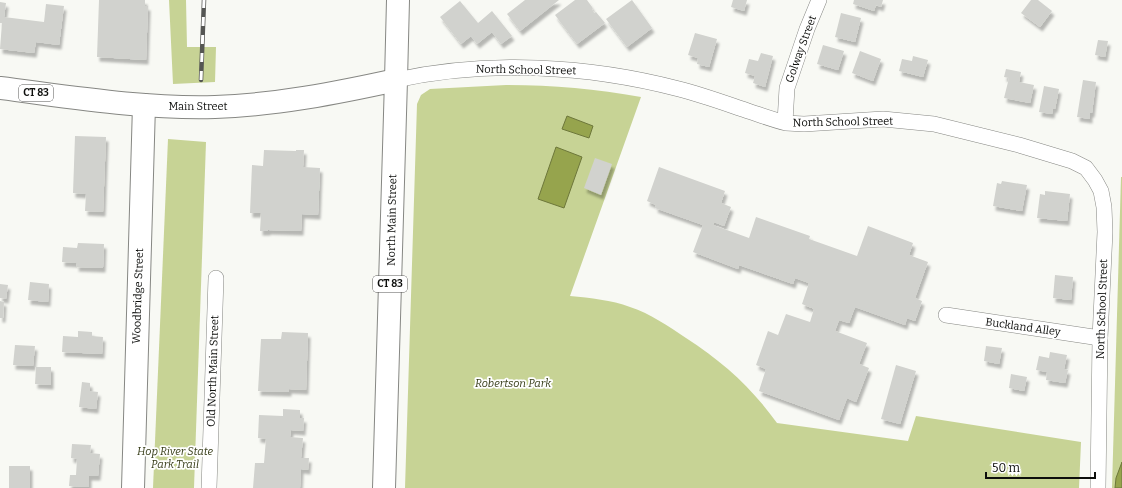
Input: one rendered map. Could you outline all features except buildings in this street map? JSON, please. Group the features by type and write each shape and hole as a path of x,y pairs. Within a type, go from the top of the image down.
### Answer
{"main road":[{"name":"North Main Street","path":"384,488 398,0"},
{"name":"Main Street","path":"0,88 144,105 193,108 243,105 326,94 396,80"},
{"name":"Woodbridge Street","path":"133,488 144,105"}],"street":[{"name":"Golway Street","path":"785,122 787,88 807,29 819,0"},
{"name":"North School Street","path":"396,80 441,72 489,69 541,69 590,72 630,78 680,89 785,122 804,124 883,118 934,124 1034,150 1072,161 1086,168 1101,191 1104,207 1105,232 1100,338 1098,488"},
{"name":"Old North Main Street","path":"210,488 216,278"},
{"name":"Buckland Alley","path":"946,315 1100,338"}],"green space":[{"path":"169,0 186,0 187,47 216,47 215,82 173,84"},
{"name":"Robertson Park","path":"506,85 574,88 641,97 570,296 601,300 623,305 645,313 666,325 712,356 736,376 757,398 777,423 908,441 916,416 1081,442 1079,488 405,488 417,104 421,95 430,89"},
{"name":"Hop River State Park Trail","path":"168,139 206,142 194,488 153,488"},
{"path":"1121,177 1122,488 1112,488"}],"shaded area":[{"path":"567,116 593,126 589,138 562,129"},
{"path":"556,147 582,157 564,208 538,199"},
{"path":"1122,462 1122,488 1115,488 1116,478"}],"railway":[{"path":"201,80 204,0"}]}
